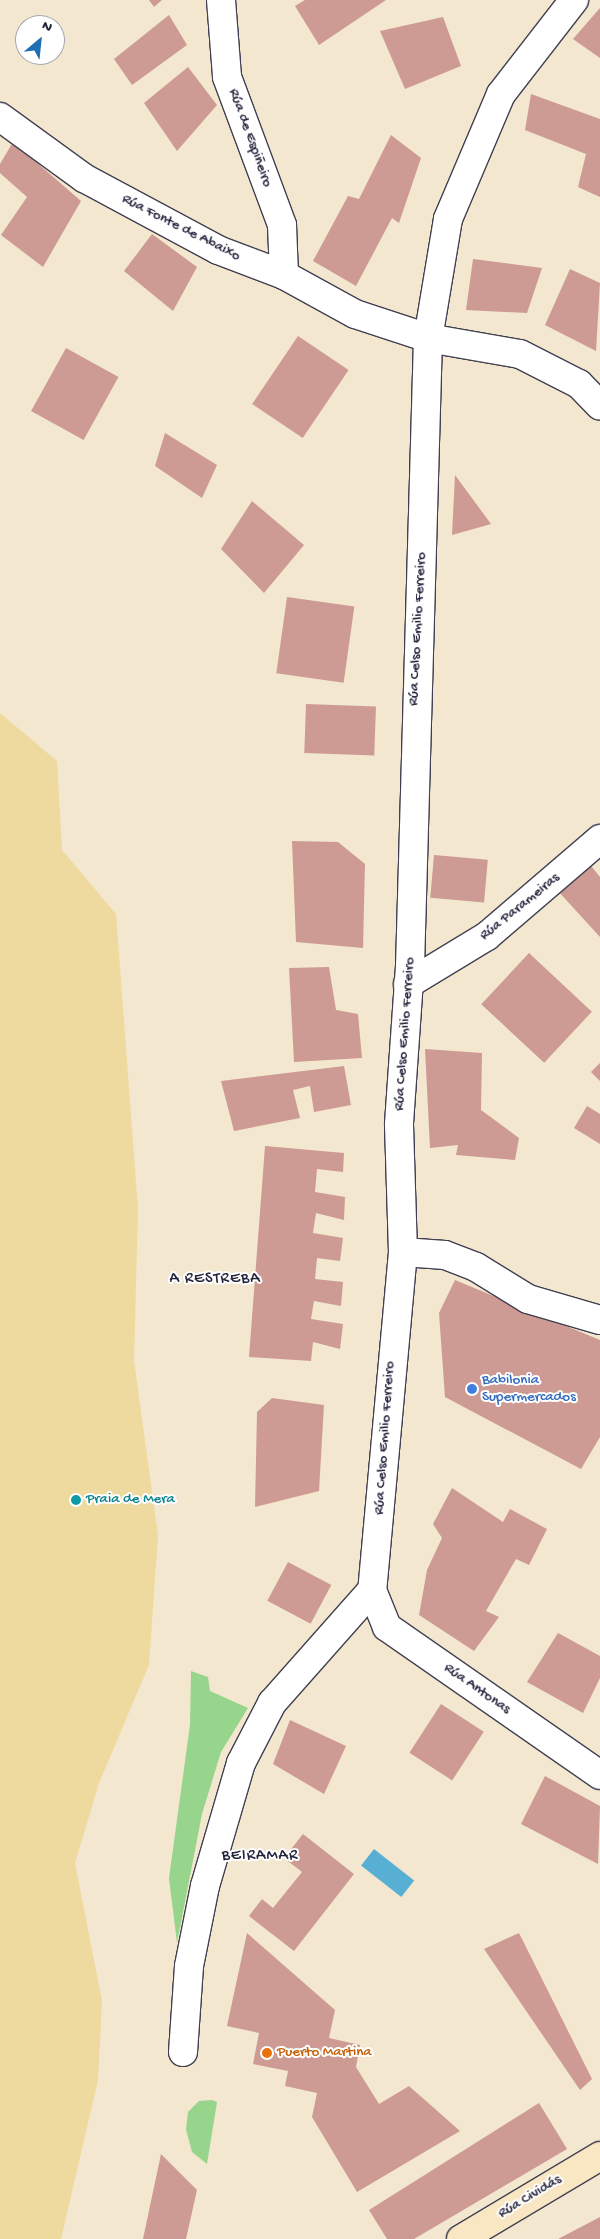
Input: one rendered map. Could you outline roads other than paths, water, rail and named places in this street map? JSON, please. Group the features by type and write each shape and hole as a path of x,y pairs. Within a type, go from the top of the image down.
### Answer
{"main road":[{"name":"Rúa Cividás","path":"461,2239 600,2156"}],"street":[{"name":"Rúa de Espiñeiro","path":"222,0 227,77 282,225 284,275"},
{"name":"Rúa Celso Emilio Ferreiro","path":"372,1590 403,1252 399,1125 408,984 428,338 448,219 497,103 574,0"},
{"name":"Rúa Fonte de Abaixo","path":"0,117 93,182 218,250 284,275 355,314 428,338"},
{"path":"428,338 520,354 579,384 600,406"},
{"name":"Rúa Parameiras","path":"408,984 487,936 600,839"},
{"path":"403,1252 445,1255 476,1267 528,1299 600,1320"},
{"path":"183,2052 190,1957 205,1886 241,1763 272,1703 372,1590"},
{"name":"Rúa Antonas","path":"372,1590 387,1626 600,1775"}],"water":[{"path":"374,1849 414,1880 401,1897 361,1866"}],"place":[{"name":"Babilonia Supermercados","path":"472,1389"},
{"name":"Praia de Mera","path":"76,1500"},
{"name":"Puerto Martina","path":"267,2053"}],"district":[{"name":"A RESTREBA","path":"215,1280"},
{"name":"BEIRAMAR","path":"260,1857"}]}
